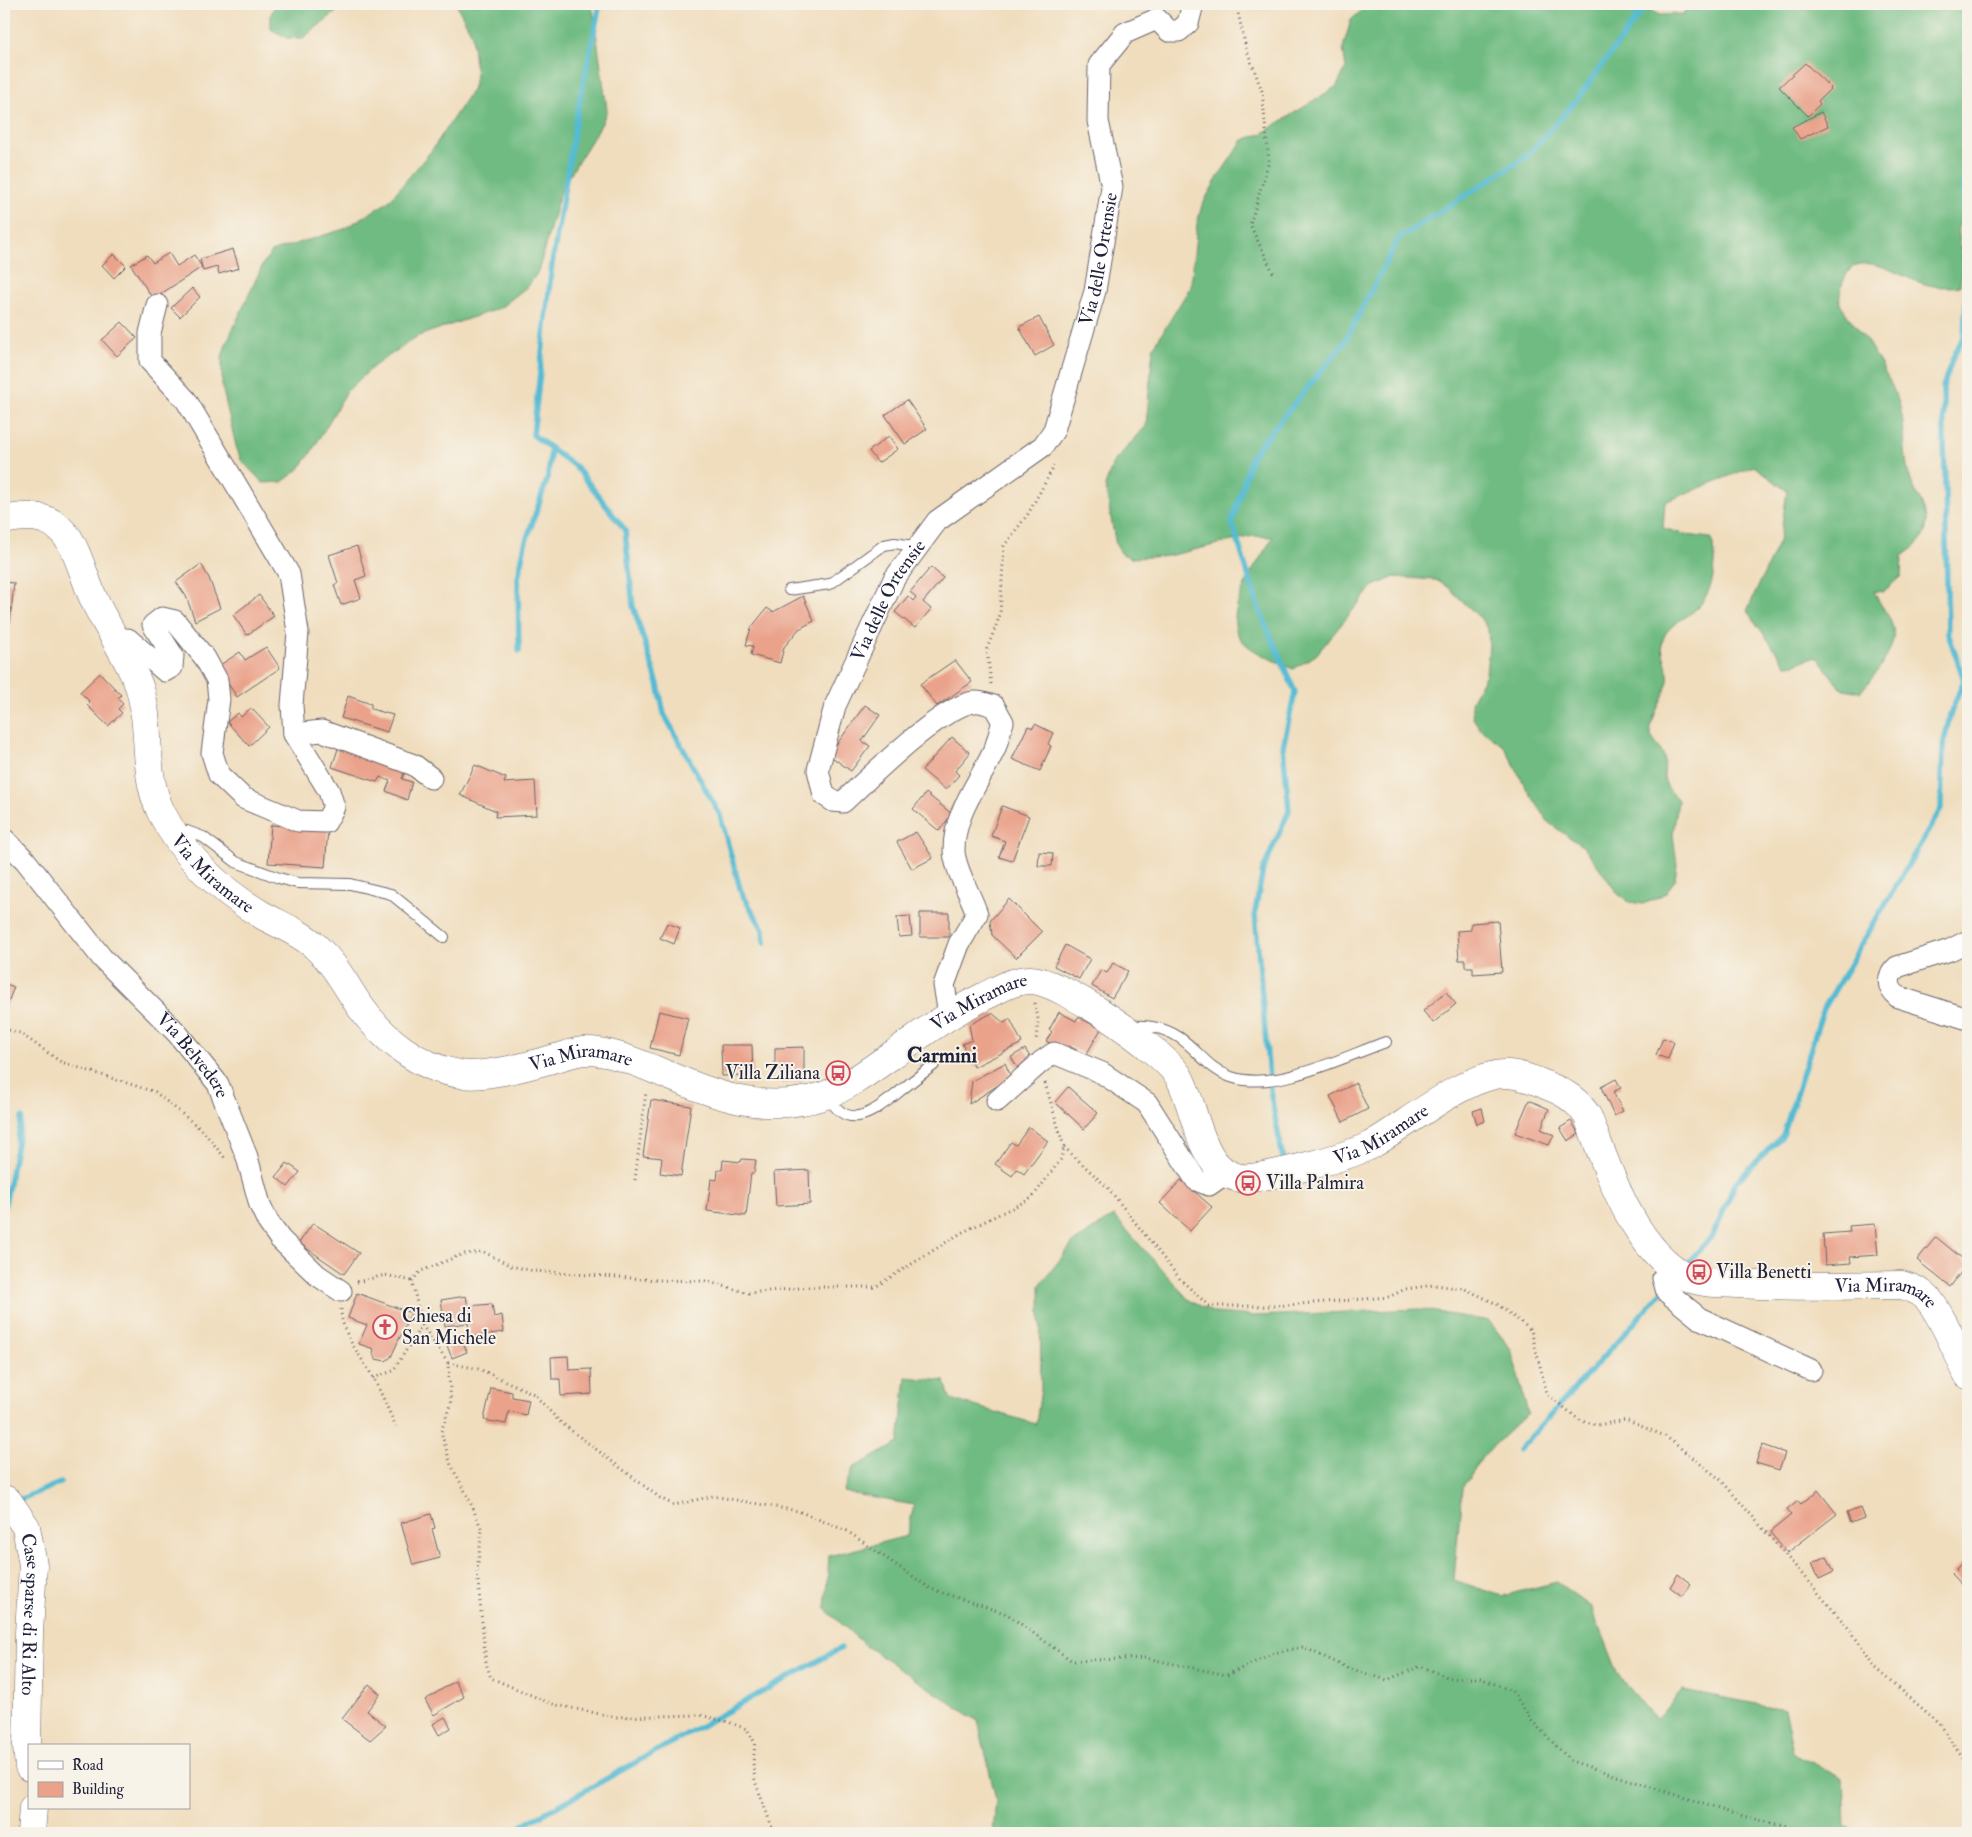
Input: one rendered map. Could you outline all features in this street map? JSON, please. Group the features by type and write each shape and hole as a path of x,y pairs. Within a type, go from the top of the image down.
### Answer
{"street":[{"name":"Via delle Ortensie","path":"994,706 975,702 953,710 912,738 843,802 833,801 824,795 818,770 835,706 894,580 936,521 1043,446 1054,430 1095,291 1112,187 1098,120 1099,65 1125,33 1157,18 1168,30 1179,32 1188,23 1193,4"},
{"path":"117,642 128,639 165,671 172,667 173,656 153,625 162,618 174,620 205,658 217,680 219,699 212,753 220,775 243,798 298,821 326,822 334,807 329,791 294,734 292,705 298,632 289,574 186,400 150,361 150,333 158,305"},
{"name":"Via Miramare","path":"4,520 22,516 48,520 68,536 96,604 140,690 150,781 162,813 187,852 216,883 247,906 310,941 336,966 356,1000 377,1029 402,1049 426,1063 462,1074 514,1069 582,1051 621,1056 718,1096 753,1104 796,1102 828,1095 859,1077 949,1014 1009,984 1029,980 1051,984 1124,1028 1162,1055 1181,1079 1208,1153 1226,1173 1247,1179 1298,1168 1366,1148 1477,1080 1504,1073 1532,1079 1565,1093 1580,1105 1588,1117 1622,1203 1643,1236 1671,1266 1691,1278 1720,1283 1800,1288 1902,1284 1918,1290 1928,1298 1968,1375"},
{"path":"949,1014 944,985 959,944 977,914 972,895 958,870 954,850 958,828 968,796 995,748 1003,722 994,706"},
{"path":"294,734 322,731 414,766 432,778"},
{"name":"Via Belvedere","path":"4,839 25,860 102,958 177,1033 218,1084 248,1157 260,1205 268,1222 280,1239 317,1274 341,1291"},
{"path":"1968,941 1950,950 1897,967 1892,971 1889,982 1893,993 1898,997 1968,1019"},
{"path":"997,1100 1041,1062 1054,1054 1102,1073 1147,1103 1196,1180 1209,1185 1226,1173"},
{"path":"1671,1266 1663,1278 1667,1292 1699,1318 1811,1370"},
{"name":"Case sparse di Ri Alto","path":"4,1499 8,1501 26,1527 33,1565 29,1633 28,1757"},
{"path":"31,1833 32,1810"}],"lane":[{"path":"789,590 830,584 884,545 895,543 918,546"},
{"path":"175,834 187,831 199,835 236,862 279,878 297,883 350,884 391,894 444,936"},
{"path":"1124,1028 1138,1025 1160,1028 1180,1036 1209,1063 1231,1077 1261,1081 1282,1080 1386,1042"},
{"path":"828,1095 833,1105 844,1114 856,1117 870,1114 934,1065"}],"path":[{"path":"1236,4 1246,48 1262,91 1269,161 1250,225 1274,274"},
{"path":"994,706 987,649 1000,615 1004,546 1028,514 1052,470 1054,430"},
{"path":"4,1029 20,1033 61,1062 155,1092 202,1130 227,1160"},
{"path":"635,1180 649,1068"},
{"path":"412,1281 421,1271 463,1254 484,1252 511,1266 534,1271 658,1280 705,1281 749,1293 810,1287 875,1287 961,1232 1032,1198 1060,1159 1064,1147 1108,1188 1180,1279 1209,1306 1274,1306 1389,1297 1405,1289 1434,1285 1465,1289 1497,1304 1531,1330 1547,1394 1581,1421 1598,1425 1626,1420 1665,1436 1721,1480 1851,1631 1875,1668 1938,1724 1968,1764"},
{"path":"396,1426 373,1378 356,1353 341,1318 341,1291 356,1282 385,1275 412,1281"},
{"path":"412,1281 422,1325 448,1363 451,1402 441,1432 451,1465 468,1496 482,1530 477,1571 486,1663 490,1678 552,1704 606,1715 700,1715 747,1729 755,1742 752,1763 755,1781 774,1833"},
{"path":"373,1378 393,1371 422,1325"},
{"path":"448,1363 479,1369 534,1394 560,1420 667,1501 674,1504 713,1496 798,1511 847,1531 931,1589 1007,1614 1072,1661 1145,1658 1227,1675 1274,1653 1303,1647 1348,1668 1387,1680 1421,1666 1449,1678 1480,1678 1512,1691 1532,1721 1571,1762 1732,1813 1811,1833"}],"green space":[{"path":"276,4 346,4 303,38 287,38 271,29 271,14"},
{"path":"456,4 590,4 593,10 607,110 601,125 561,189 538,272 528,286 500,308 418,336 374,366 347,391 309,456 297,471 282,482 263,483 241,460 236,446 222,386 222,358 226,344 264,262 273,251 344,229 388,202 432,150 472,90 476,77 472,34"},
{"path":"1369,4 1636,4 1660,15 1684,14 1686,4 1968,4 1968,119 1965,127 1968,136 1968,197 1958,228 1963,264 1960,286 1944,287 1929,285 1887,268 1862,264 1854,266 1848,272 1840,294 1841,306 1872,349 1895,392 1902,415 1909,475 1923,508 1926,521 1923,537 1902,556 1901,576 1883,592 1874,591 1892,625 1892,642 1889,651 1878,670 1860,692 1840,688 1818,658 1810,658 1786,665 1747,611 1780,539 1787,491 1754,466 1665,502 1663,528 1687,535 1710,538 1715,554 1715,563 1712,582 1704,599 1695,610 1674,625 1663,639 1662,650 1668,670 1668,681 1665,693 1652,721 1651,735 1663,754 1666,784 1678,800 1673,835 1677,865 1675,879 1667,892 1643,904 1629,902 1618,894 1585,848 1549,823 1525,786 1504,746 1481,730 1473,718 1471,702 1486,674 1489,645 1488,630 1481,619 1448,587 1436,580 1394,577 1372,587 1316,655 1293,669 1251,648 1240,638 1235,627 1235,615 1244,586 1273,537 1253,536 1168,556 1130,558 1121,553 1116,545 1105,486 1113,463 1146,426 1153,348 1191,286 1197,224 1202,205 1243,140 1261,134 1337,86 1346,68 1343,48 1351,20"},
{"path":"1114,1216 1189,1300 1214,1313 1255,1316 1419,1309 1489,1321 1511,1349 1528,1413 1483,1456 1462,1488 1454,1580 1502,1596 1557,1582 1591,1607 1617,1673 1656,1720 1682,1690 1784,1709 1793,1752 1843,1778 1845,1827 1869,1833 993,1833 996,1800 978,1721 866,1646 825,1609 829,1556 907,1536 914,1505 843,1492 853,1468 899,1443 906,1377 945,1381 950,1399 1036,1424 1041,1389 1040,1285 1073,1243"}],"building":[{"path":"1805,63 1831,88 1818,101 1820,104 1808,116 1779,87"},
{"path":"1821,112 1828,126 1800,139 1792,127"},
{"path":"233,249 239,268 219,274 217,267 203,271 200,259"},
{"path":"169,253 177,266 194,255 202,267 153,299 131,265 147,255 153,263"},
{"path":"114,254 126,266 114,278 102,265"},
{"path":"192,288 200,297 180,317 171,308"},
{"path":"1039,317 1054,345 1035,356 1019,327"},
{"path":"122,322 137,338 117,356 102,340"},
{"path":"907,400 927,429 905,444 885,415"},
{"path":"889,436 898,449 878,463 869,451"},
{"path":"357,546 366,576 355,580 361,598 341,605 334,585 338,583 329,555"},
{"path":"201,564 209,578 220,608 195,621 186,596 176,582"},
{"path":"931,567 943,578 923,602 931,609 915,628 895,612 908,596 913,601 916,597 910,592"},
{"path":"4,582 14,583 10,623 4,622"},
{"path":"259,595 274,616 247,635 233,615"},
{"path":"803,596 814,621 799,629 784,647 780,663 751,655 753,646 746,645 751,628 767,608 773,612"},
{"path":"266,647 280,668 237,697 217,667 240,652 245,660"},
{"path":"955,660 972,682 937,706 920,684"},
{"path":"100,673 121,695 118,698 123,704 118,709 122,713 108,726 87,705 90,702 80,692"},
{"path":"348,696 371,704 371,709 393,715 387,732 341,718"},
{"path":"865,705 880,715 862,741 870,746 851,771 829,755"},
{"path":"251,708 269,727 249,746 227,722 238,713 241,717"},
{"path":"1035,724 1053,733 1048,744 1051,746 1040,771 1012,759 1028,726 1033,728"},
{"path":"952,737 970,753 955,771 959,775 946,790 922,770"},
{"path":"339,746 406,767 402,779 412,782 407,800 386,791 390,781 380,777 377,782 332,767"},
{"path":"475,765 506,778 504,783 535,781 537,815 495,817 496,811 460,795"},
{"path":"926,793 952,814 939,831 913,809"},
{"path":"1002,806 1029,816 1012,861 999,857 1005,841 991,836"},
{"path":"271,825 328,829 325,867 268,863"},
{"path":"916,832 933,858 912,869 897,842"},
{"path":"1039,852 1053,853 1052,866 1038,866"},
{"path":"1009,899 1042,932 1016,958 992,935 990,921"},
{"path":"920,913 949,913 949,937 920,937"},
{"path":"910,916 912,936 899,937 897,917"},
{"path":"1498,921 1502,972 1473,974 1473,967 1465,967 1465,960 1459,960 1457,931 1471,930 1471,923"},
{"path":"667,923 680,928 674,944 660,938"},
{"path":"1065,945 1090,959 1079,979 1054,966"},
{"path":"1113,963 1128,971 1112,998 1092,986 1101,970 1107,973"},
{"path":"6,984 14,987 4,1013 4,989"},
{"path":"1446,992 1456,1004 1433,1023 1423,1011"},
{"path":"659,1011 688,1018 679,1055 650,1048"},
{"path":"1059,1012 1076,1021 1078,1017 1101,1029 1086,1055 1069,1046 1066,1052 1046,1041 1052,1032 1049,1030"},
{"path":"992,1013 1004,1023 1010,1019 1022,1043 974,1067 962,1044 972,1040 969,1025"},
{"path":"1663,1038 1674,1042 1668,1059 1656,1055"},
{"path":"721,1045 752,1045 753,1075 722,1076"},
{"path":"804,1047 804,1082 782,1083 782,1068 775,1068 775,1048"},
{"path":"1025,1049 1033,1062 1019,1070 1011,1057"},
{"path":"1005,1063 1011,1077 969,1104 972,1081"},
{"path":"1616,1079 1621,1088 1613,1092 1623,1111 1614,1116 1601,1087"},
{"path":"1356,1083 1368,1109 1343,1122 1330,1096"},
{"path":"1068,1087 1098,1113 1084,1129 1055,1102"},
{"path":"651,1100 691,1106 681,1176 660,1173 662,1158 643,1156"},
{"path":"1529,1100 1549,1109 1541,1129 1554,1135 1549,1145 1515,1133"},
{"path":"1482,1108 1485,1121 1477,1124 1473,1111"},
{"path":"1571,1121 1579,1134 1568,1141 1560,1128"},
{"path":"1029,1127 1048,1141 1024,1174 1017,1169 1012,1176 995,1164 1011,1142 1016,1145"},
{"path":"742,1159 756,1160 754,1173 751,1173 746,1216 707,1211 711,1179 717,1180 718,1170 722,1170 723,1160 741,1162"},
{"path":"287,1163 300,1172 288,1187 276,1177"},
{"path":"809,1170 810,1204 776,1206 774,1172"},
{"path":"1181,1180 1212,1207 1190,1231 1160,1203"},
{"path":"313,1223 359,1253 344,1274 299,1243"},
{"path":"1875,1224 1878,1255 1850,1257 1851,1263 1825,1265 1823,1234 1850,1232 1849,1226"},
{"path":"1936,1237 1968,1263 1950,1287 1917,1260"},
{"name":"Chiesa di San Michele","path":"357,1293 411,1313 391,1357 386,1361 375,1359 374,1349 359,1344 367,1325 348,1318"},
{"path":"466,1296 468,1306 492,1304 494,1317 502,1315 504,1332 470,1337 468,1323 445,1326 441,1300"},
{"path":"460,1337 467,1352 452,1358 446,1343"},
{"path":"568,1356 569,1370 591,1369 592,1394 561,1396 560,1379 552,1379 551,1357"},
{"path":"491,1388 512,1392 512,1397 529,1400 526,1415 509,1411 506,1424 484,1420"},
{"path":"1762,1445 1785,1453 1779,1470 1756,1463"},
{"path":"1818,1490 1837,1514 1787,1553 1770,1532 1791,1515 1787,1510 1798,1501 1801,1504"},
{"path":"1860,1508 1864,1518 1851,1523 1847,1513"},
{"path":"431,1514 435,1528 432,1529 440,1558 413,1565 401,1523"},
{"path":"1827,1556 1834,1572 1819,1579 1812,1563"},
{"path":"1968,1557 1968,1592 1951,1574"},
{"path":"1678,1574 1691,1584 1682,1596 1670,1587"},
{"path":"455,1681 464,1697 434,1715 425,1700"},
{"path":"369,1684 380,1694 367,1711 386,1726 370,1740 342,1719"},
{"path":"445,1717 451,1728 439,1735 433,1724"}],"waterway":[{"path":"600,4 576,119 552,264 533,435 576,467 625,530 633,606 658,684 664,714 720,815 741,892 764,931 765,943"},
{"path":"1284,1164 1270,1090 1255,912 1263,870 1289,811 1283,746 1295,692 1258,607 1232,522 1252,455 1344,343 1399,238 1527,156 1575,102 1647,4"},
{"path":"1684,1267 1713,1235 1736,1182 1783,1135 1823,1010 1941,809 1943,746 1950,715 1964,680 1948,633 1943,387 1952,360 1964,335 1967,285 1964,183 1968,138"},
{"path":"519,651 518,578 525,544 548,477 551,448"},
{"path":"4,1209 22,1118"},
{"path":"1519,1450 1663,1291"},
{"path":"16,1501 60,1483"},
{"path":"509,1833 841,1648"}],"place":[{"name":"Villa Ziliana","path":"838,1073"},
{"name":"Villa Palmira","path":"1248,1183"},
{"name":"Villa Benetti","path":"1699,1272"},
{"name":"Chiesa di San Michele","path":"385,1327"}],"district":[{"name":"Carmini","path":"942,1055"}]}
